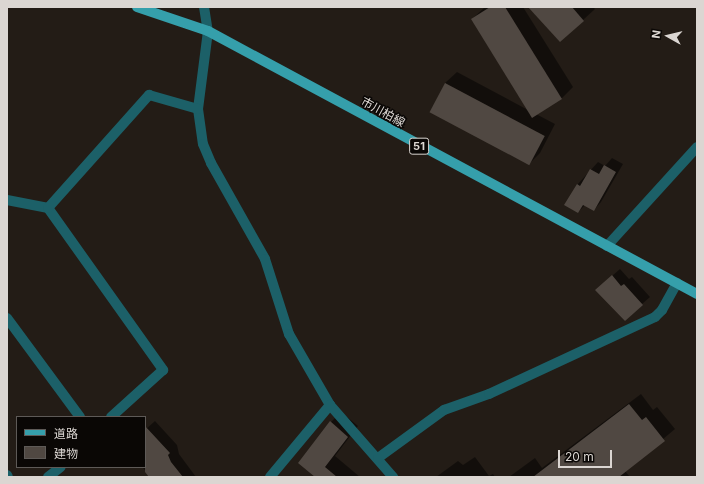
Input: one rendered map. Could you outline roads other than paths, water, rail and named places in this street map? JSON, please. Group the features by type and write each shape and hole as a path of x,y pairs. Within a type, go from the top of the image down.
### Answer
{"main road":[{"name":"市川柏線","path":"137,7 208,31 697,294"}],"street":[{"path":"204,7 208,31 198,109 203,144 211,164 265,259 289,334 330,405 378,458 393,477"},
{"path":"48,208 149,95 198,109"},
{"path":"607,246 697,147"},
{"path":"7,200 48,208 163,370 112,416"},
{"path":"378,458 444,410 490,394 655,317 662,310 677,283"},
{"path":"7,318 79,416"},
{"path":"270,477 330,405"},
{"path":"48,477 60,468"}]}
